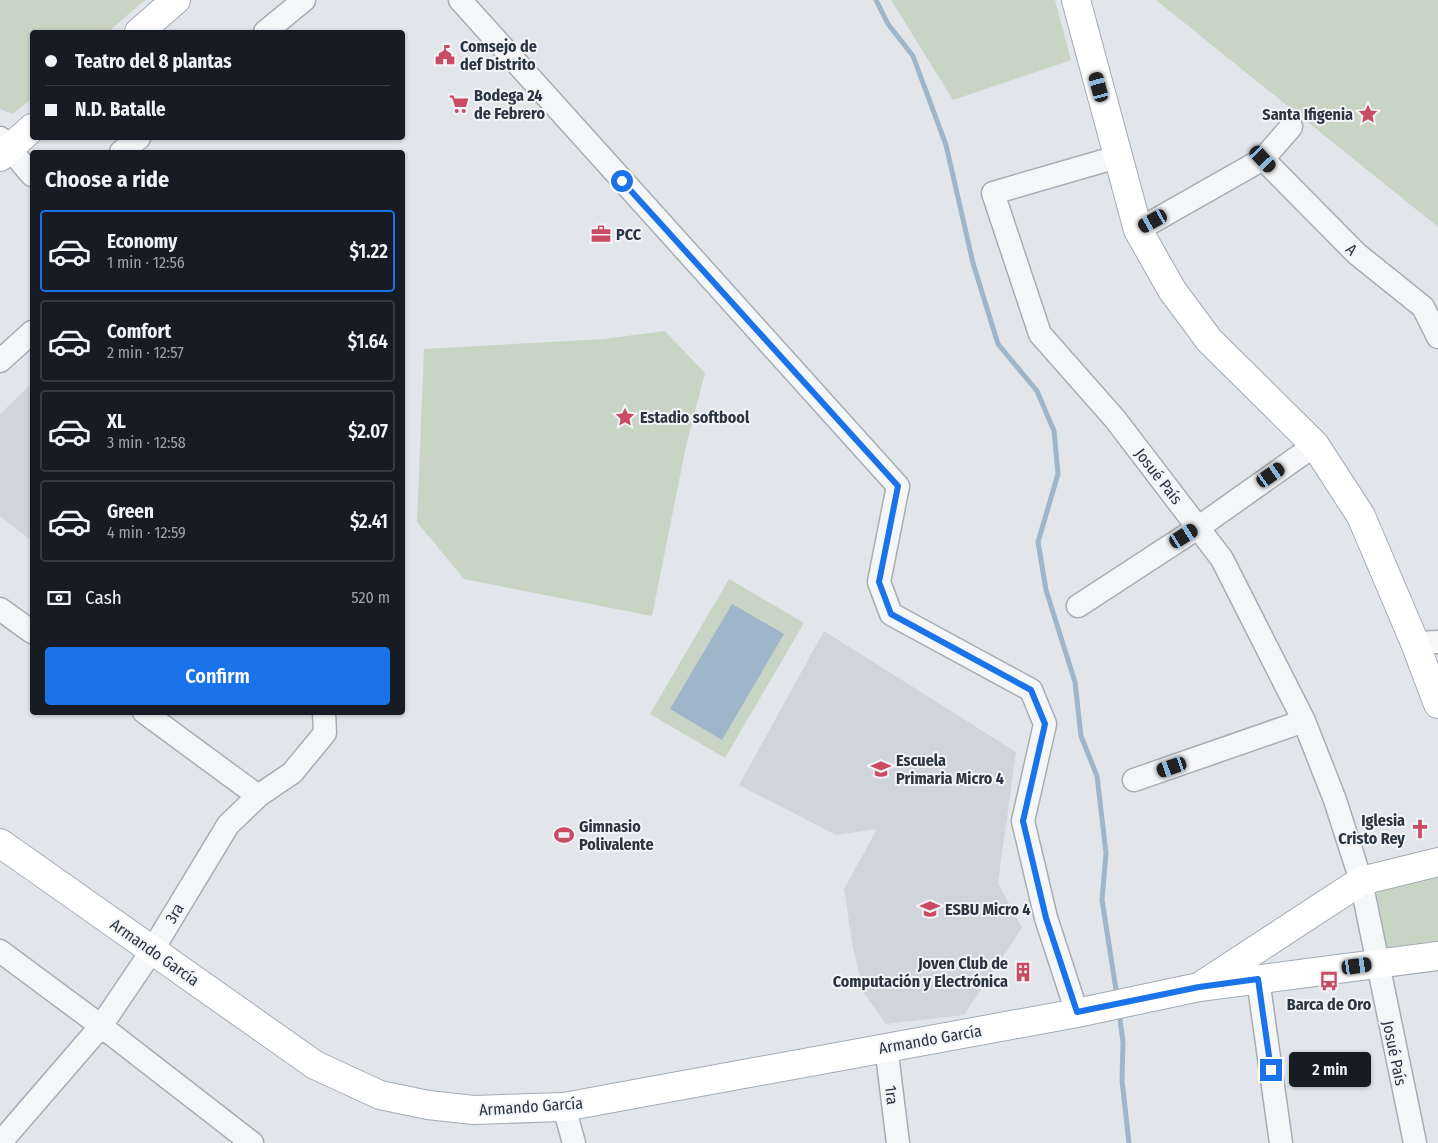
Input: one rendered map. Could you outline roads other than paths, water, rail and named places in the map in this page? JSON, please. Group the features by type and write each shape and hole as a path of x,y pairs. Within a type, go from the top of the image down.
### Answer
{"main road":[{"path":"141,30 176,0"},
{"path":"1076,0 1138,230 1172,290 1209,340 1315,444 1361,516 1427,643 1438,704"},
{"path":"3,148 30,129"},
{"name":"Armando García","path":"0,844 153,949 315,1065 380,1095 428,1105 474,1110 564,1107 1087,1010 1199,987 1438,956"},
{"path":"1199,987 1361,881 1438,862"}],"street":[{"path":"267,30 304,0"},
{"path":"460,0 898,486 879,582 891,614 1031,690 1045,724 1023,821 1046,918 1087,1010"},
{"path":"1138,230 1263,159 1290,126"},
{"path":"124,150 136,140"},
{"path":"3,148 30,173"},
{"name":"Josué País","path":"1117,157 993,193 1040,334 1114,419 1222,559 1304,720 1335,800 1361,881 1376,963 1415,1143"},
{"name":"A","path":"1263,159 1357,254 1430,303 1438,337"},
{"path":"0,361 30,334"},
{"path":"1078,606 1199,527 1315,444"},
{"path":"0,609 30,631"},
{"path":"148,715 258,796"},
{"name":"3ra","path":"0,1143 101,1026 153,949 228,825 258,796 292,773 325,733 324,715"},
{"path":"1134,780 1304,720"},
{"path":"0,951 101,1026 252,1143"},
{"path":"1258,979 1281,1143"},
{"name":"1ra","path":"886,1046 898,1143"},
{"path":"564,1107 574,1143"}],"water":[{"path":"732,604 784,634 722,740 670,709"}],"waterway":[{"path":"876,0 888,24 913,56 946,145 973,263 998,344 1037,391 1054,431 1058,474 1038,542 1046,590 1075,682 1081,736 1097,776 1106,853 1102,900 1117,996"},
{"path":"1119,1012 1123,1042 1122,1080 1129,1143"}],"place":[{"name":"Comsejo de def Distrito","path":"445,55"},
{"name":"Bodega 24 de Febrero","path":"459,104"},
{"name":"Santa Ifigenia","path":"1368,114"},
{"name":"PCC","path":"601,234"},
{"name":"Estadio softbool","path":"625,417"},
{"name":"Escuela Primaria Micro 4","path":"881,769"},
{"name":"Iglesia Cristo Rey","path":"1420,829"},
{"name":"Gimnasio Polivalente","path":"564,835"},
{"name":"ESBU Micro 4","path":"930,909"},
{"name":"Joven Club de Computación y Electrónica","path":"1023,972"},
{"name":"Barca de Oro","path":"1329,981"}]}
